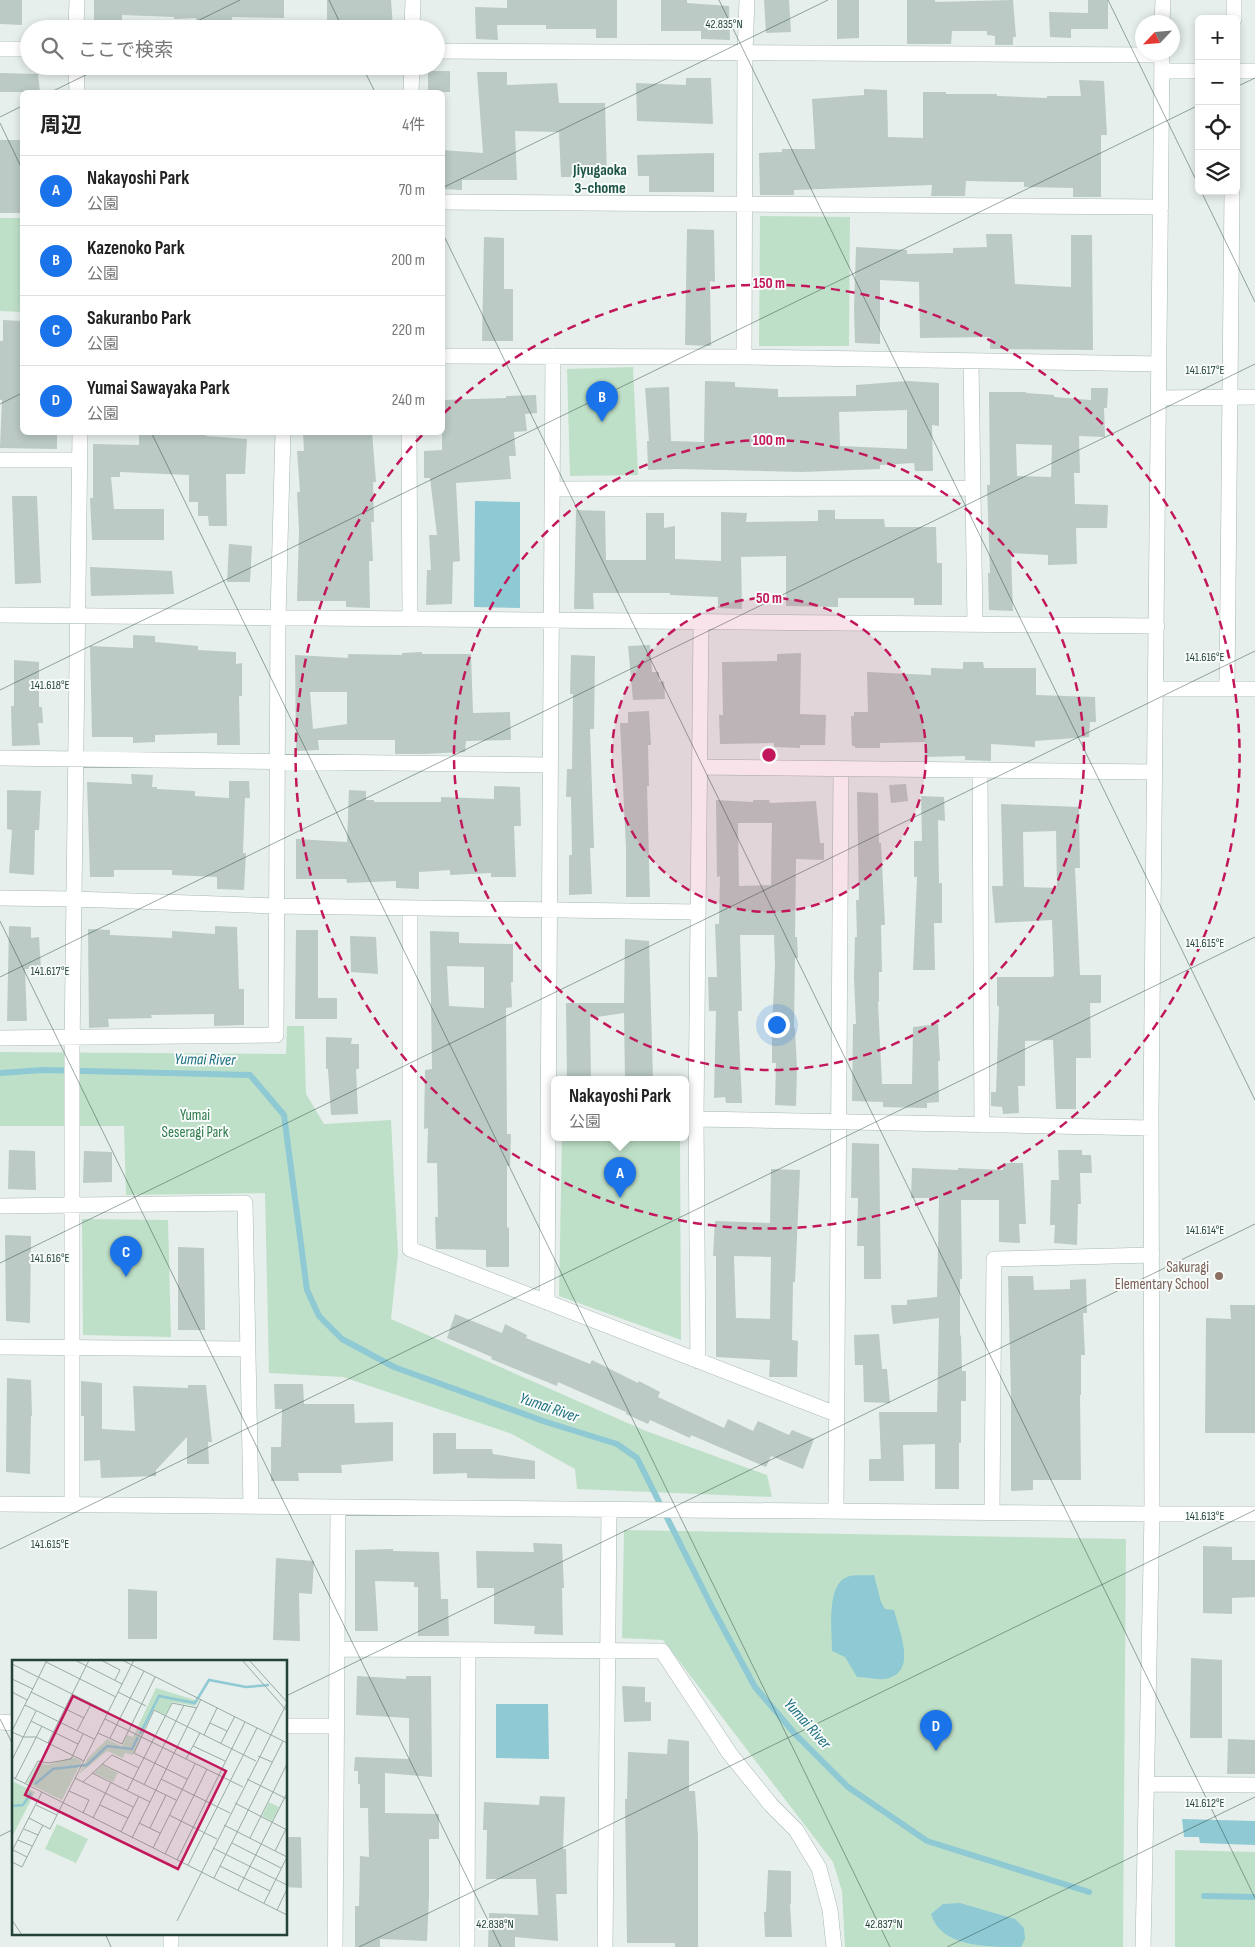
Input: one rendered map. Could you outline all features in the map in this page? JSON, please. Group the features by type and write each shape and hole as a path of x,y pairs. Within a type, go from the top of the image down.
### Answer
{"street":[{"path":"76,20 77,0"},
{"path":"412,20 413,0"},
{"path":"744,357 745,53 747,0"},
{"path":"1162,15 1163,0"},
{"path":"1234,0 1234,15"},
{"path":"0,49 20,49"},
{"path":"445,51 1135,54"},
{"path":"1143,1947 1152,1514 1151,1128 1162,60"},
{"path":"1162,71 1195,71"},
{"path":"1240,71 1255,71"},
{"path":"76,75 77,90"},
{"path":"411,90 412,75"},
{"path":"1227,689 1232,195"},
{"path":"445,202 1161,207"},
{"path":"445,356 744,357 1159,364"},
{"path":"547,1302 553,356"},
{"path":"971,361 975,624"},
{"path":"1159,398 1255,397"},
{"path":"72,1505 72,1043 80,435"},
{"path":"0,1038 72,1043 276,1035 278,617 282,435"},
{"path":"410,435 410,619"},
{"path":"0,460 80,460"},
{"path":"552,489 973,488"},
{"path":"0,615 1157,626"},
{"path":"698,1361 696,1119 701,622"},
{"path":"1156,689 1255,689"},
{"path":"0,758 550,766"},
{"path":"699,767 1155,772"},
{"path":"836,1510 842,769"},
{"path":"980,770 982,1125"},
{"path":"0,898 276,906 698,912"},
{"path":"410,908 410,1249 836,1414"},
{"path":"696,1119 1151,1128"},
{"path":"0,1206 244,1203 251,1506"},
{"path":"992,1512 994,1259 1152,1255"},
{"path":"0,1347 248,1349"},
{"path":"0,1504 1255,1514"},
{"path":"335,1947 338,1507"},
{"path":"606,1947 609,1510"},
{"path":"337,1649 608,1650 662,1652 730,1754 771,1805 796,1830 819,1868 830,1910 834,1947"},
{"path":"466,1947 468,1650"},
{"path":"288,1726 336,1726"},
{"path":"1146,1784 1255,1785"},
{"path":"171,1934 171,1947"}],"green space":[{"path":"760,216 850,217 849,346 759,346"},
{"path":"0,218 20,218 20,312 0,311"},
{"path":"633,367 638,475 570,476 567,369"},
{"name":"Yumai Seseragi Park","path":"287,1026 304,1026 306,1094 324,1124 391,1120 398,1254 391,1319 646,1431 767,1475 772,1497 577,1489 575,1469 512,1434 343,1377 269,1373 265,1193 126,1195 124,1126 0,1126 0,1052 286,1054"},
{"path":"562,1141 680,1141 681,1340 559,1296"},
{"path":"82,1219 168,1220 171,1337 83,1335"},
{"path":"624,1530 1126,1539 1123,1947 845,1947 842,1891 833,1862 663,1640 622,1638"},
{"path":"1175,1850 1255,1852 1255,1947 1175,1947"}],"water":[{"path":"475,501 520,502 520,608 474,607"},
{"path":"874,1575 881,1602 885,1609 894,1610 904,1650 904,1661 901,1669 895,1675 884,1679 857,1677 845,1657 832,1651 831,1621 836,1589 840,1582 847,1577"},
{"path":"496,1704 548,1704 549,1759 496,1758"},
{"path":"1182,1819 1255,1821 1255,1845 1200,1843 1199,1837 1184,1837"},
{"path":"960,1903 1015,1919 1024,1928 1025,1939 1021,1947 966,1943 944,1933 936,1925 931,1914 943,1904"}],"building":[{"path":"0,0 22,0 22,20 20,20 20,25 0,24"},
{"path":"94,0 284,0 284,18 232,17 232,20 196,20 196,18 174,19 174,17 122,15 122,20 94,20"},
{"path":"327,0 391,0 392,20 327,20"},
{"path":"507,0 617,0 617,38 596,38 596,29 546,29 546,25 497,25 498,40 476,39 475,7 507,8"},
{"path":"661,0 687,0 687,3 729,6 730,40 701,39 701,31 661,31"},
{"path":"764,0 789,0 791,32 766,33"},
{"path":"837,0 859,0 859,38 837,39"},
{"path":"907,0 935,0 935,2 1013,0 1016,37 1013,37 1013,45 995,45 995,36 987,35 987,31 952,31 951,44 907,44"},
{"path":"1088,0 1108,0 1108,29 1071,29 1071,38 1050,37 1049,12 1088,13"},
{"path":"445,71 450,71 450,92 445,92 445,90 428,90 428,75 445,75"},
{"path":"477,72 507,72 507,85 557,83 559,103 605,103 607,177 561,177 559,132 515,131 517,180 462,180 462,190 445,189 445,150 483,153"},
{"path":"0,73 38,75 40,90 0,92"},
{"path":"686,78 711,78 713,124 637,121 636,83 686,85"},
{"path":"1079,80 1104,81 1107,135 1101,135 1101,197 1073,197 1073,188 1024,187 1024,182 966,181 965,196 931,196 932,185 794,190 794,195 760,195 759,153 782,152 782,149 815,149 812,99 864,95 864,89 887,90 888,137 923,138 923,92 997,94 997,96 1047,98 1047,96 1081,96"},
{"path":"0,140 20,140 20,213 0,213"},
{"path":"714,153 714,192 649,192 649,176 638,176 637,155"},
{"path":"687,229 714,230 715,282 710,281 711,346 685,345"},
{"path":"986,234 1012,234 1015,284 1071,287 1071,235 1092,235 1093,350 990,349 990,337 920,338 919,282 880,280 880,344 855,343 856,247 907,250 907,254 953,253 953,248 987,247"},
{"path":"484,237 504,238 504,289 513,289 513,341 482,341"},
{"path":"3,320 20,321 20,435 57,435 57,449 0,448 2,400 0,400 0,341 3,341"},
{"path":"705,381 735,382 735,387 778,389 778,397 856,396 856,385 908,381 939,383 939,426 932,425 933,471 915,471 914,463 880,465 880,469 802,472 648,470 647,441 649,441 645,388 669,387 671,441 704,442","holes":["907,410 907,449 840,446 839,412"]},
{"path":"1091,388 1108,388 1107,408 1104,408 1105,437 1079,436 1080,473 1074,473 1075,504 1108,505 1107,528 1076,528 1077,564 1048,565 1048,555 1011,553 1013,611 989,610 988,573 990,573 987,485 990,485 989,392 1026,392 1054,395 1054,397 1091,400","holes":["1016,444 1052,445 1051,477 1017,476"]},
{"path":"536,395 537,413 525,414 527,431 514,432 516,456 509,456 511,479 456,483 460,561 453,562 452,604 426,605 427,570 431,570 429,535 437,535 430,478 424,478 424,451 442,450 442,435 445,435 445,400 506,398 506,396"},
{"path":"139,435 206,435 247,439 245,474 226,474 227,526 209,526 208,516 198,516 198,502 189,502 189,475 120,472 120,477 111,477 114,509 164,509 164,540 92,540 90,498 93,498 93,444 139,445"},
{"path":"303,435 372,435 376,482 373,482 374,522 371,522 373,561 369,561 370,608 346,607 346,601 297,601 299,530 297,492 300,492 297,451 304,451"},
{"path":"12,496 37,496 41,583 15,584"},
{"path":"576,510 605,511 606,560 646,560 646,513 664,513 664,528 675,526 675,559 721,561 721,512 747,513 746,522 818,521 818,510 835,510 835,519 884,519 885,527 936,527 937,563 942,563 942,605 914,605 914,598 838,598 838,607 786,606 786,556 741,557 742,609 718,608 718,597 670,595 670,593 593,593 594,609 574,609"},
{"path":"229,544 252,546 250,582 227,582"},
{"path":"90,567 172,571 174,594 91,596"},
{"path":"133,635 155,636 155,642 198,646 198,650 236,652 236,664 242,663 242,696 239,696 240,745 217,745 217,733 155,735 155,742 133,743 133,737 92,737 90,646 133,648"},
{"path":"650,645 652,672 659,672 659,682 664,681 665,699 633,700 628,646"},
{"path":"402,653 471,654 473,713 510,712 511,740 466,741 465,752 395,754 395,740 318,740 319,750 296,751 295,655 348,658 348,654 402,655","holes":["310,692 347,692 347,724 313,729"]},
{"path":"801,653 800,714 826,715 825,745 800,745 800,748 774,747 774,743 720,744 719,715 723,715 722,662 777,661 777,654"},
{"path":"571,655 595,656 594,729 590,729 594,848 590,848 592,894 569,895 569,855 572,855 571,797 566,797 567,769 572,769 573,694 570,694"},
{"path":"14,660 39,662 39,707 42,707 43,723 38,723 40,745 12,746 11,706 14,706"},
{"path":"963,662 983,662 984,668 1036,668 1036,695 1095,697 1096,722 1090,722 1089,737 1035,741 1035,747 991,744 991,761 965,760 965,756 925,757 925,742 880,743 880,748 855,748 855,746 852,746 851,716 854,716 854,712 868,712 867,672 931,675 931,668 963,669"},
{"path":"649,711 651,745 648,745 649,786 647,786 650,897 626,897 626,848 620,723 628,723 628,712"},
{"path":"131,774 153,775 152,787 157,787 157,789 195,791 195,796 229,798 229,781 249,781 250,798 245,798 243,853 246,853 244,890 217,889 217,877 172,875 172,870 114,870 114,877 90,877 87,782 132,784"},
{"path":"906,784 908,801 891,803 889,785"},
{"path":"494,786 520,787 521,826 514,826 516,877 491,877 491,873 450,875 450,870 419,872 419,889 396,888 396,881 347,883 346,879 296,879 296,839 347,842 349,790 366,791 366,800 374,800 374,802 441,802 441,797 494,799"},
{"path":"7,790 41,791 39,830 35,830 34,875 9,873 12,830 7,829"},
{"path":"857,792 878,793 879,843 881,843 885,925 881,925 882,972 879,972 878,1002 882,1084 912,1084 913,1027 938,1024 940,1061 938,1061 939,1102 927,1103 927,1108 883,1107 883,1102 852,1101 853,1024 856,1024 854,977 855,937 857,937 856,900 859,900"},
{"path":"921,796 944,797 945,821 938,820 939,883 942,883 942,923 934,923 935,970 913,970 917,877 914,877 914,841 922,841"},
{"path":"716,800 753,802 753,800 769,800 770,803 816,801 820,843 824,843 824,860 796,859 795,937 797,937 798,958 795,958 794,1028 797,1069 796,1106 775,1105 776,1063 772,1063 774,935 740,935 742,1011 738,1011 742,1103 726,1103 725,1097 714,1098 716,1011 709,1011 708,977 717,977 715,924 719,924 720,876 717,877","holes":["738,823 772,823 771,885 739,886"]},
{"path":"1001,804 1079,807 1080,868 1075,868 1080,975 1101,975 1101,1003 1090,1003 1091,1058 1076,1058 1076,1109 1056,1109 1053,1040 1025,1041 1025,1086 1018,1086 1019,1113 1003,1114 1002,1107 991,1106 991,1092 996,1092 999,1006 997,1006 997,977 1052,977 1054,975 1052,920 995,923 992,886 1003,886","holes":["1056,831 1057,888 1024,887 1023,832"]},
{"path":"9,926 31,927 31,938 39,937 41,969 25,969 27,1021 7,1021"},
{"path":"215,926 237,927 239,989 244,989 244,1025 214,1026 214,1014 151,1015 152,1018 108,1019 109,1027 89,1028 88,929 110,930 110,935 172,938 172,931 215,934"},
{"path":"296,930 318,930 318,998 337,998 337,1019 295,1019"},
{"path":"430,931 459,932 459,943 513,944 512,1007 506,1008 507,1134 511,1134 510,1166 507,1166 509,1267 486,1267 486,1250 436,1249 435,1217 438,1217 437,1163 427,1163 428,1128 424,1129 425,1070 432,1069","holes":["447,966 484,967 484,1008 449,1006"]},
{"path":"350,936 376,937 378,974 351,972"},
{"path":"625,939 649,941 653,1076 625,1076 624,1013 590,1018 591,1076 567,1076 566,1003 624,1003"},
{"path":"326,1037 352,1038 351,1044 359,1044 359,1069 356,1069 358,1114 331,1115 328,1069 326,1069"},
{"path":"852,1143 879,1144 881,1279 864,1279 864,1246 857,1246 858,1198 851,1198"},
{"path":"9,1150 35,1151 36,1190 8,1189"},
{"path":"1058,1150 1082,1150 1082,1155 1091,1155 1092,1173 1080,1173 1081,1204 1078,1204 1077,1245 1054,1243 1055,1225 1050,1225 1051,1180 1059,1180"},
{"path":"84,1151 112,1152 112,1182 83,1183"},
{"path":"1003,1163 1023,1163 1026,1224 1019,1224 1020,1243 999,1242 999,1200 961,1200 962,1279 960,1279 960,1335 962,1371 966,1371 966,1401 961,1401 959,1489 935,1489 935,1444 903,1445 904,1481 869,1481 869,1459 881,1459 879,1412 937,1412 939,1318 893,1324 891,1305 907,1305 907,1300 937,1297 939,1198 911,1198 912,1168 1003,1170"},
{"path":"771,1169 800,1170 795,1282 793,1282 792,1340 798,1341 797,1377 769,1377 770,1360 716,1357 716,1256 713,1256 715,1221 770,1223","holes":["734,1256 771,1257 770,1319 736,1318"]},
{"path":"5,1235 31,1236 30,1323 6,1321"},
{"path":"178,1247 204,1248 205,1330 178,1330"},
{"path":"1008,1276 1033,1276 1034,1290 1070,1289 1070,1280 1086,1279 1087,1313 1083,1313 1085,1355 1081,1355 1080,1395 1081,1480 1033,1480 1033,1490 1011,1491"},
{"path":"1230,1305 1255,1305 1255,1433 1205,1433 1206,1318 1231,1319"},
{"path":"455,1314 502,1333 505,1324 527,1335 526,1338 590,1364 592,1360 638,1383 639,1381 660,1392 658,1397 724,1428 728,1419 753,1431 758,1421 789,1435 792,1430 814,1439 803,1469 771,1456 766,1467 691,1435 690,1438 650,1420 648,1424 626,1414 626,1412 558,1382 557,1386 491,1359 492,1357 447,1338"},
{"path":"879,1334 882,1369 887,1369 890,1403 864,1402 863,1365 855,1365 854,1335"},
{"path":"7,1378 31,1380 30,1474 6,1472"},
{"path":"81,1381 102,1383 102,1429 135,1431 133,1386 188,1388 188,1385 206,1385 212,1442 208,1442 209,1464 187,1464 187,1437 156,1470 156,1476 101,1478 100,1460 84,1461 84,1416 81,1416"},
{"path":"274,1384 303,1384 304,1404 354,1404 355,1423 393,1422 393,1461 341,1465 342,1473 298,1473 299,1481 271,1481 271,1447 281,1447 282,1409 275,1409"},
{"path":"433,1433 456,1433 456,1449 492,1449 493,1454 535,1461 535,1479 467,1478 467,1473 433,1474"},
{"path":"533,1543 562,1544 564,1588 562,1588 563,1635 534,1634 535,1626 494,1624 494,1588 477,1588 476,1551 534,1552"},
{"path":"1203,1546 1232,1547 1232,1560 1255,1560 1255,1597 1232,1598 1232,1614 1203,1613"},
{"path":"393,1549 393,1551 439,1552 441,1599 448,1599 449,1636 418,1636 418,1587 414,1587 414,1582 375,1581 378,1631 355,1631 355,1550"},
{"path":"276,1558 314,1561 312,1594 299,1593 300,1641 273,1640"},
{"path":"128,1589 157,1591 157,1639 128,1639"},
{"path":"1191,1658 1222,1660 1222,1738 1190,1738"},
{"path":"357,1676 406,1679 406,1676 431,1676 432,1777 385,1773 385,1813 439,1814 439,1839 429,1839 427,1941 380,1939 380,1947 355,1947 355,1906 359,1906 360,1856 369,1857 368,1808 360,1808 358,1771 354,1771 355,1757 409,1759 409,1718 356,1715"},
{"path":"622,1686 645,1687 645,1702 651,1702 651,1721 624,1722"},
{"path":"668,1739 689,1741 689,1791 695,1791 698,1836 698,1947 675,1947 675,1943 627,1943 625,1799 627,1799 628,1752 667,1754"},
{"path":"1228,1739 1255,1740 1255,1774 1227,1774"},
{"path":"540,1796 565,1797 563,1849 566,1849 567,1894 556,1894 558,1941 515,1937 515,1947 488,1947 489,1913 538,1915 536,1879 486,1879 487,1830 483,1830 484,1802 539,1805"},
{"path":"288,1837 301,1837 302,1888 288,1887"},
{"path":"768,1870 791,1871 792,1937 765,1937 764,1912 766,1912"}],"waterway":[{"name":"Yumai River","path":"0,1073 43,1070 250,1075 284,1115 307,1290 319,1316 342,1339 394,1367 546,1422 617,1444 637,1458 713,1609 755,1687 795,1734 848,1787 927,1841 1089,1892"},
{"name":"Yumai River","path":"1204,1896 1255,1897"}],"place":[{"name":"Kazenoko Park","path":"602,422"},
{"name":"Nakayoshi Park","path":"620,1198"},
{"name":"Sakuragi Elementary School","path":"1219,1276"},
{"name":"Sakuranbo Park","path":"126,1277"},
{"name":"Yumai Sawayaka Park","path":"936,1751"}],"district":[{"name":"Jiyugaoka 3-chome","path":"600,179"}]}
